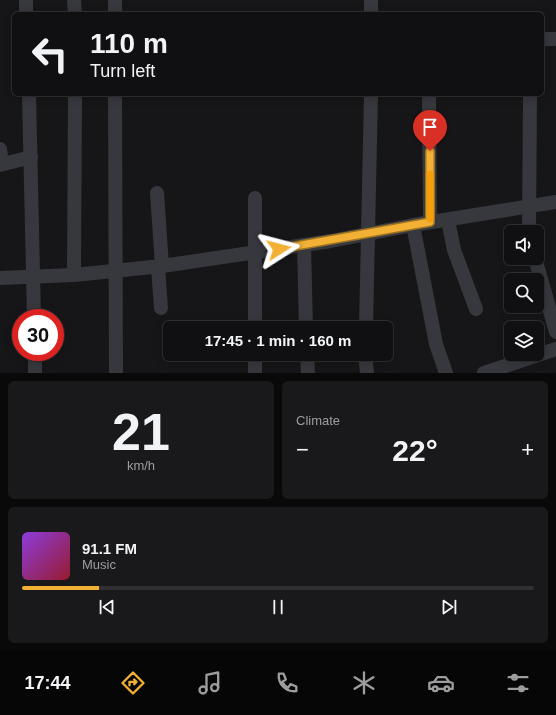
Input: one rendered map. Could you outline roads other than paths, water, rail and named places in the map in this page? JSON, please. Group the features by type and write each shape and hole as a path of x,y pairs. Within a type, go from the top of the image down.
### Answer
{"street":[{"path":"26,0 26,12"},
{"path":"74,0 75,12"},
{"path":"115,0 115,12"},
{"path":"371,0 371,12"},
{"path":"544,39 556,40"},
{"path":"29,96 34,309"},
{"path":"74,275 75,96"},
{"path":"115,96 116,373"},
{"path":"366,321 371,96"},
{"path":"429,96 430,222"},
{"path":"529,225 530,96"},
{"path":"0,149 1,165 31,157"},
{"path":"157,193 161,308"},
{"path":"255,198 255,321"},
{"path":"0,278 74,275 160,266 304,245 430,222 528,208 556,202"},
{"path":"448,220 454,250 476,309"},
{"path":"413,225 436,344 446,373"},
{"path":"304,245 306,321"},
{"path":"537,265 556,332"},
{"path":"484,373 520,368 556,349"},
{"path":"35,361 35,373"},
{"path":"255,361 255,373"},
{"path":"307,361 308,373"},
{"path":"366,361 367,373"}]}
